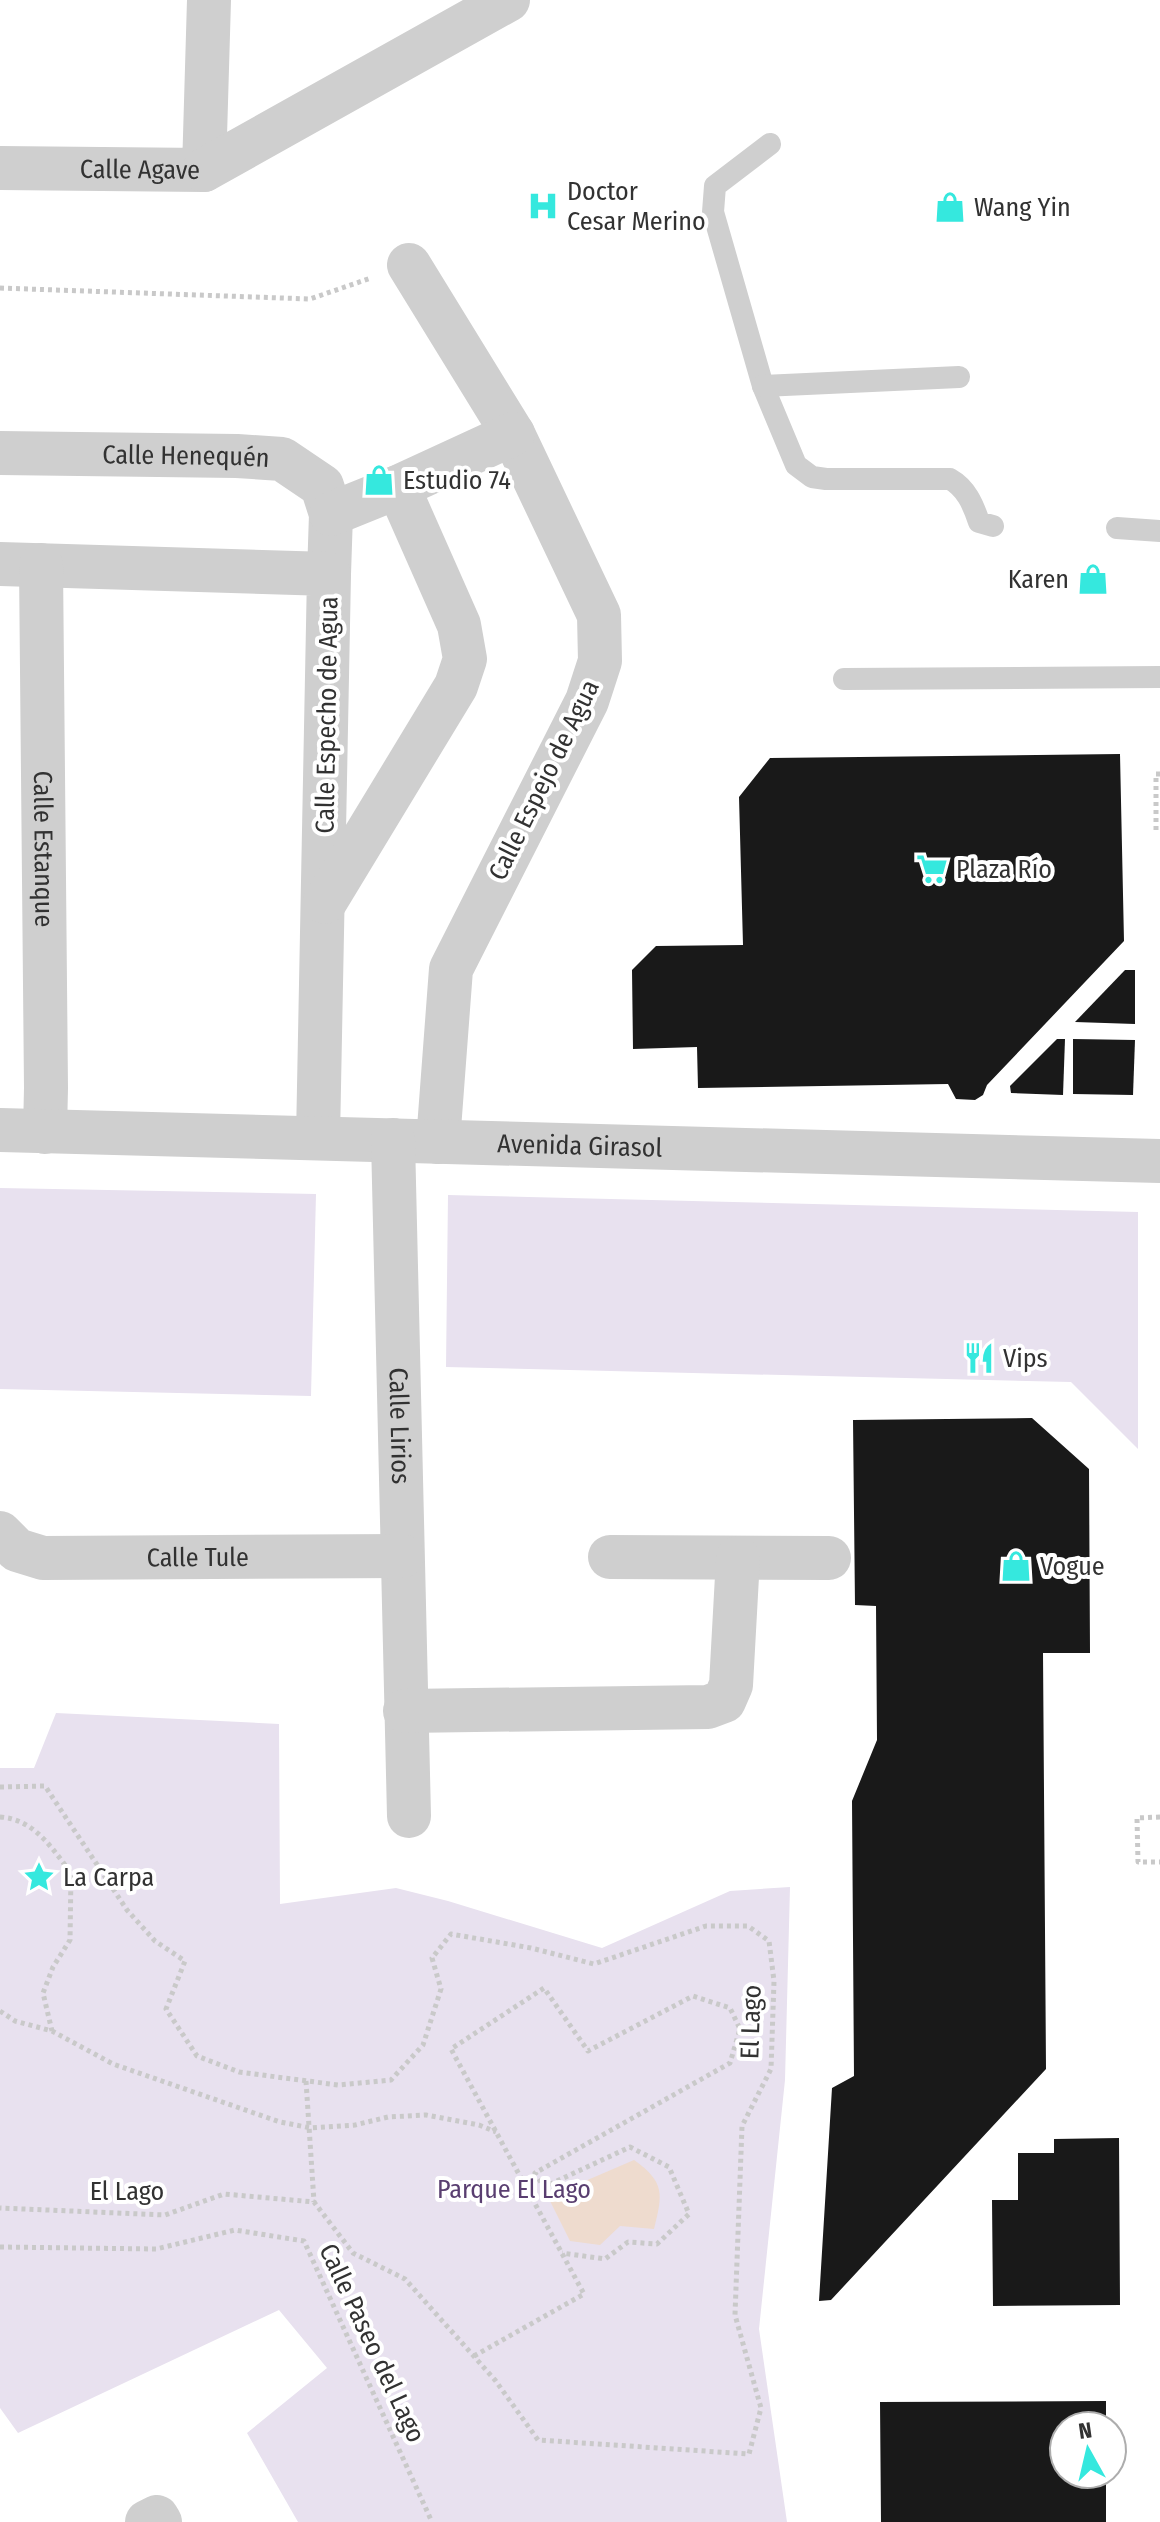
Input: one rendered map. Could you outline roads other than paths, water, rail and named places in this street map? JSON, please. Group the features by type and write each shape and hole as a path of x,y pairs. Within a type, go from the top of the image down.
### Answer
{"street":[{"name":"Calle Agave","path":"0,168 204,170 209,0"},
{"path":"204,170 508,0"},
{"name":"Calle Espejo de Agua","path":"409,265 513,434 599,615 600,661 587,701 451,969 438,1142"},
{"path":"331,514 513,434"},
{"name":"Calle Henequén","path":"0,453 282,459 322,486 331,514 329,574"},
{"path":"324,904 456,686 465,659 459,625 398,487"},
{"name":"Calle Especho de Agua","path":"21,564 329,574 318,1138"},
{"name":"Calle Estanque","path":"21,564 46,1073 45,1132"},
{"name":"Avenida Girasol","path":"0,1130 1160,1161"},
{"name":"Calle Lirios","path":"393,1140 397,1202 409,1816"},
{"name":"Calle Tule","path":"0,1533 17,1550 43,1558 402,1556"},
{"path":"610,1557 829,1558"},
{"path":"405,1711 708,1707 724,1701 731,1685 738,1558"},
{"path":"147,2522 157,2517 160,2522"}],"lane":[{"path":"770,144 715,186 713,212 763,386 796,465 812,477 950,479 967,494 979,522 993,526"},
{"path":"763,386 959,377"},
{"path":"1117,528 1160,531"},
{"path":"844,679 1160,677"}],"place":[{"name":"Doctor Cesar Merino","path":"543,206"},
{"name":"Wang Yin","path":"950,207"},
{"name":"Estudio 74","path":"379,480"},
{"name":"Karen","path":"1093,579"},
{"name":"Plaza Río","path":"932,869"},
{"name":"Vips","path":"979,1358"},
{"name":"Vogue","path":"1016,1566"},
{"name":"La Carpa","path":"39,1877"}],"park label":[{"name":"Parque El Lago","path":"514,2189"}]}
